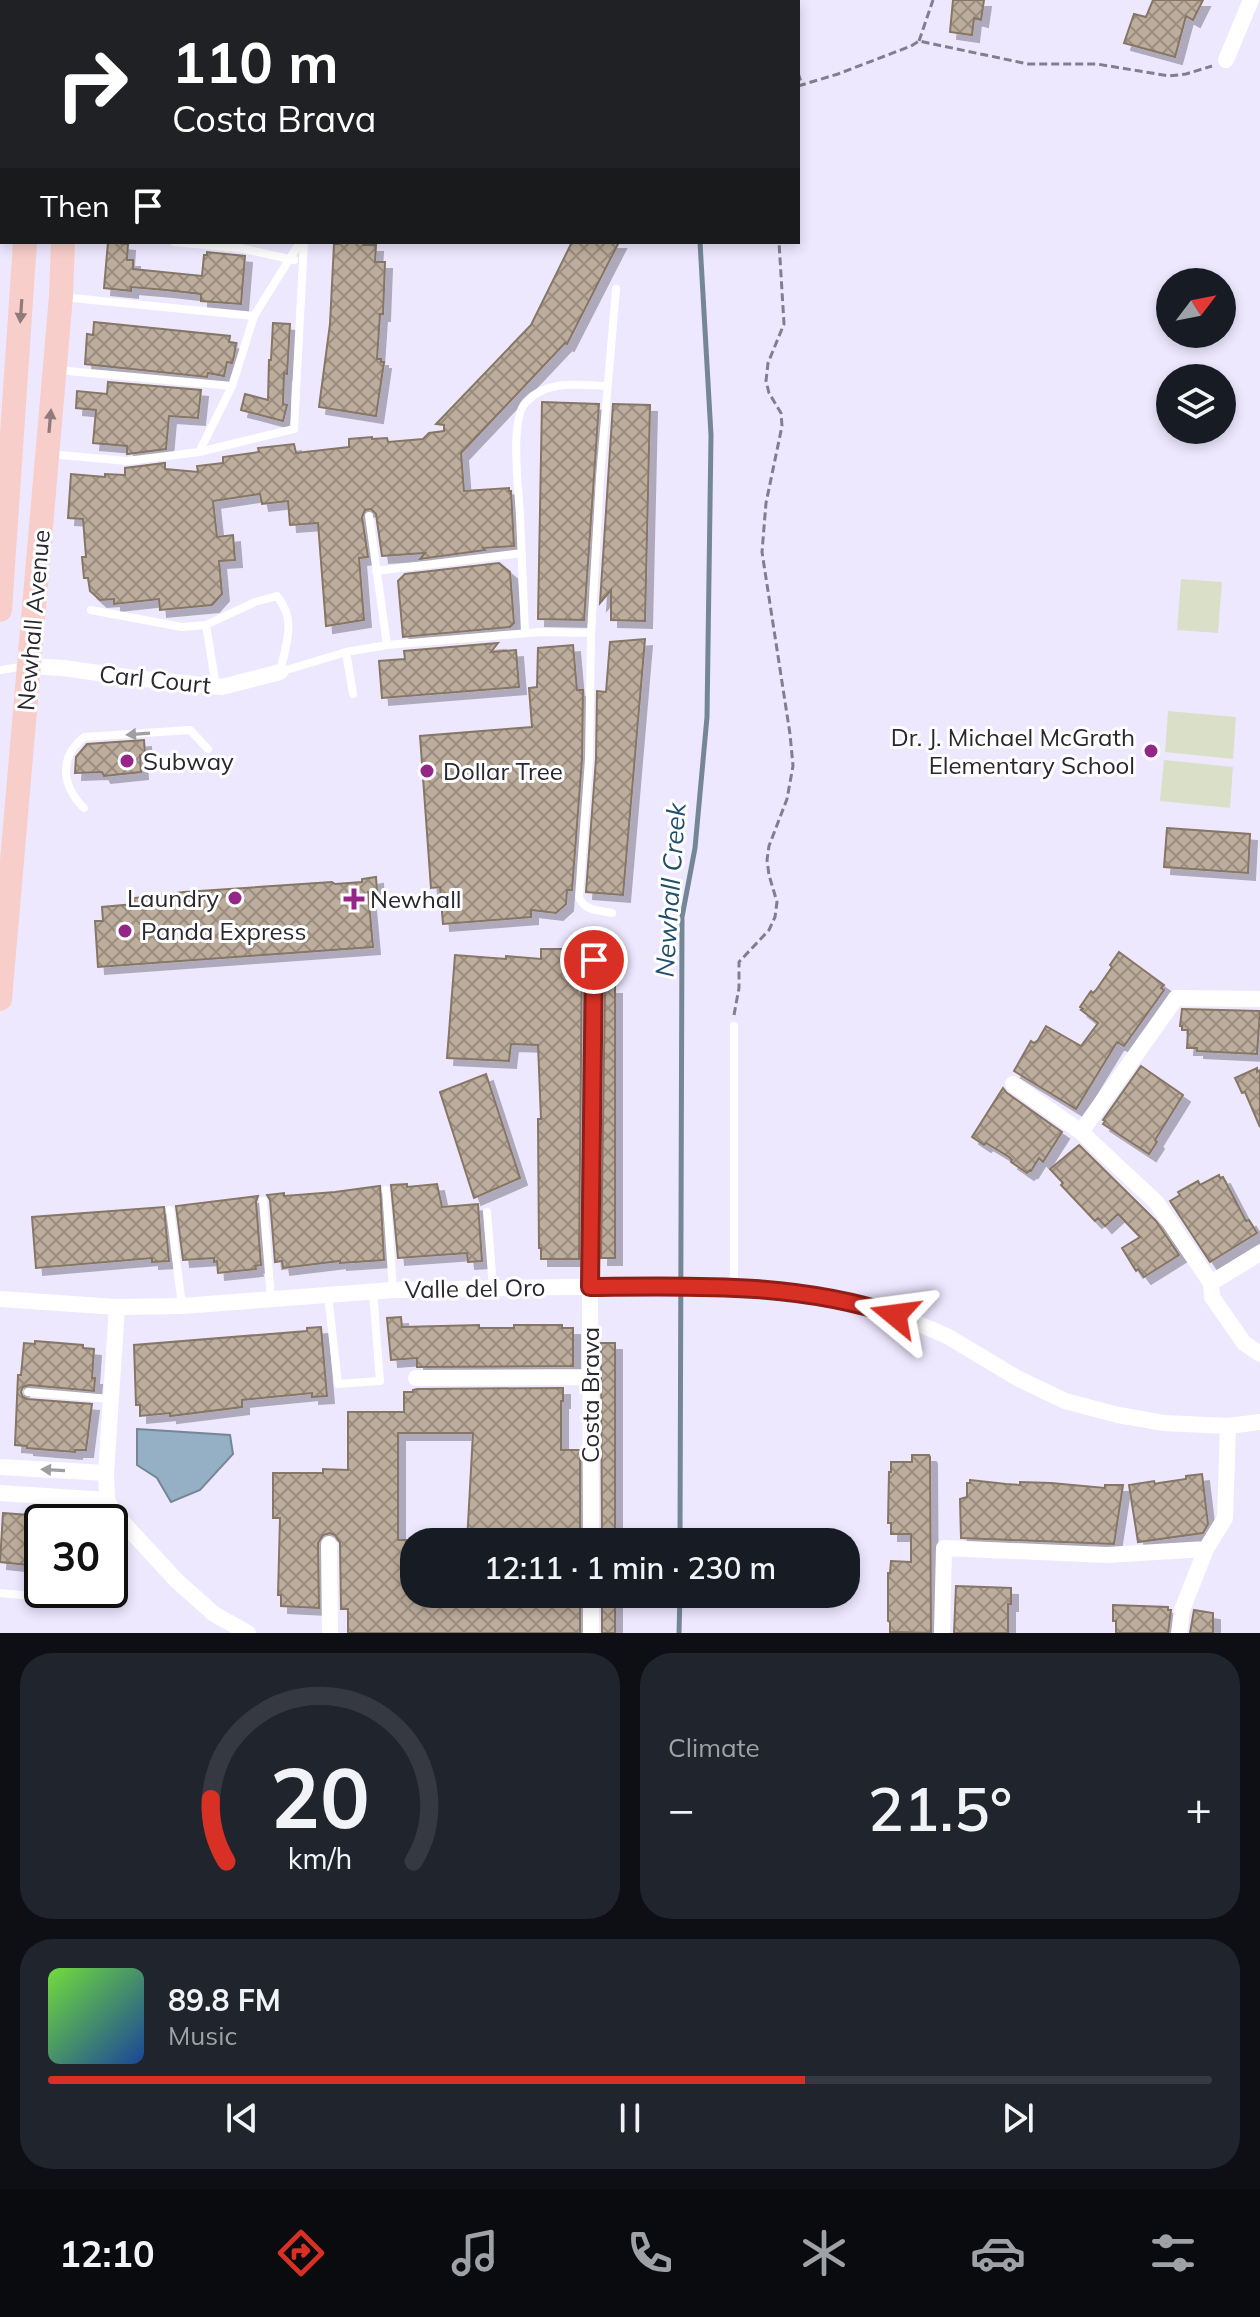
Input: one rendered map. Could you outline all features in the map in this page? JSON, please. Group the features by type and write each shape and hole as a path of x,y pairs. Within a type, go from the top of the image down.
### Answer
{"main road":[{"name":"Newhall Avenue","path":"0,610 25,244"},
{"name":"Newhall Avenue","path":"0,999 55,370 63,244"}],"street":[{"path":"1226,60 1251,0"},
{"name":"Carl Court","path":"28,666 222,687 280,672"},
{"name":"Costa Brava","path":"591,1528 594,960"},
{"path":"1081,1132 1176,998 1260,999"},
{"path":"1013,1084 1081,1132 1156,1202 1211,1283 1212,1297 1244,1343 1260,1354"},
{"path":"1211,1283 1260,1253"},
{"name":"Valle del Oro","path":"0,1299 117,1307 182,1306 373,1291 493,1287 627,1286 780,1290 827,1296 889,1313 947,1336 1017,1378 1065,1401 1164,1423 1228,1426 1260,1422"},
{"path":"117,1307 107,1500 116,1515 177,1581 214,1614 248,1633"},
{"path":"416,1378 590,1377"},
{"path":"1179,1633 1182,1610 1206,1549 1225,1518 1228,1426"},
{"path":"0,1467 106,1473"},
{"path":"0,1493 107,1500"},
{"path":"329,1544 330,1633"},
{"path":"942,1633 944,1548 1107,1555 1206,1549"},
{"path":"591,1608 591,1633"}],"lane":[{"path":"196,244 240,248 303,262"},
{"path":"199,452 232,386 254,316 301,244"},
{"path":"47,454 127,461 199,452 294,429 302,244"},
{"path":"612,913 587,908 579,897 589,759 591,633 616,289"},
{"path":"61,296 254,316"},
{"path":"55,370 232,386"},
{"path":"525,633 516,469 518,422 523,404 543,390 560,385 607,386"},
{"path":"369,516 387,645"},
{"path":"376,571 522,553"},
{"path":"91,610 182,627 206,625 255,602 277,596 286,606 289,625 280,672 346,652 387,645 525,633 591,633"},
{"path":"206,625 216,686"},
{"path":"346,652 353,694"},
{"path":"0,670 28,666"},
{"path":"84,808 71,796 66,782 66,763 73,745 84,737 190,730 208,749"},
{"path":"729,1288 734,1026"},
{"path":"386,1190 393,1290"},
{"path":"263,1201 271,1298"},
{"path":"170,1210 182,1306"},
{"path":"487,1212 493,1287"},
{"path":"328,1294 338,1384 380,1381 373,1291"},
{"path":"28,1392 111,1399"},
{"path":"0,1593 24,1595"}],"path":[{"path":"800,86 919,41 933,0"},
{"path":"919,41 1028,64 1097,64 1169,76 1186,74 1226,60"},
{"path":"734,1026 739,962 769,930 775,917 777,902 767,860 769,846 787,799 793,766 762,552 766,503 782,426 781,413 766,381 768,363 784,324 779,244"}],"green space":[{"path":"1181,579 1222,582 1218,633 1177,630"},
{"path":"1168,711 1236,717 1233,759 1165,752"},
{"path":"1164,760 1233,767 1230,808 1160,801"}],"water":[{"path":"137,1429 230,1435 233,1454 200,1490 171,1502 157,1478 137,1465"}],"building":[{"path":"953,0 984,0 981,20 974,18 972,35 950,32"},
{"path":"1153,0 1203,0 1193,20 1186,16 1175,57 1124,43 1134,14 1146,17"},
{"path":"108,244 128,244 127,260 133,260 133,269 202,276 207,252 245,256 241,304 201,301 201,294 131,287 131,291 104,288"},
{"path":"334,244 376,245 375,262 385,262 377,359 384,362 376,416 319,407 330,324"},
{"path":"571,244 618,244 567,344 461,453 464,491 509,488 511,491 514,546 420,559 425,553 382,556 376,514 371,509 365,510 362,517 368,557 359,558 364,620 326,626 318,523 290,525 288,501 262,504 260,494 213,501 217,537 233,535 235,560 219,561 222,594 212,605 160,610 159,599 114,604 114,599 100,600 90,591 88,578 84,578 83,519 68,518 71,474 125,475 125,468 165,463 165,469 198,472 197,466 223,463 223,457 259,452 258,448 294,444 296,453 349,447 349,439 387,438 388,442 423,439 429,433 444,431 444,425 436,424 531,325"},
{"path":"94,322 230,336 229,342 236,343 234,356 232,363 227,362 224,376 208,373 207,377 85,364 87,334 93,335"},
{"path":"273,323 290,324 287,374 284,373 283,404 287,405 283,421 241,410 245,394 268,400"},
{"path":"108,382 201,390 198,418 169,416 166,449 127,454 127,446 93,443 96,410 76,408 77,391 107,394"},
{"path":"542,402 599,404 584,620 538,619"},
{"path":"613,404 650,405 645,621 611,620 611,590 600,603"},
{"path":"499,563 510,572 514,623 510,627 403,637 398,581 405,574"},
{"path":"645,639 623,895 586,892 596,759 597,691 606,692 610,642"},
{"path":"498,643 491,652 516,650 519,687 382,698 379,661 405,659 404,651"},
{"path":"573,645 577,690 583,690 582,759 572,890 567,890 566,904 556,913 531,910 531,917 443,924 440,887 431,888 420,736 532,727 529,688 537,687 538,648"},
{"path":"144,740 145,754 140,755 141,772 104,776 102,772 75,773 76,757 87,744"},
{"path":"1167,828 1250,834 1248,873 1164,867"},
{"path":"376,877 377,891 368,892 373,947 98,967 95,921 103,921 102,907 135,904 134,898 184,892 362,882 362,879"},
{"path":"541,949 579,949 579,955 582,955 579,1259 541,1259 538,1045 511,1044 509,1061 447,1058 455,955 541,959"},
{"path":"1119,952 1164,985 1161,988 1164,990 1124,1046 1117,1042 1076,1109 1014,1071 1031,1041 1034,1043 1038,1040 1046,1026 1081,1046 1098,1023 1080,1007 1091,991 1096,990"},
{"path":"605,987 615,987 615,1258 601,1258"},
{"path":"1182,1009 1260,1011 1257,1054 1187,1048 1188,1030 1182,1030 1180,1026"},
{"path":"1141,1066 1183,1095 1149,1154 1103,1124"},
{"path":"1257,1068 1257,1072 1260,1070 1260,1127 1245,1092 1242,1093 1235,1078"},
{"path":"486,1074 520,1178 474,1198 440,1092"},
{"path":"1003,1088 1062,1132 1043,1162 1039,1158 1027,1173 1011,1162 1009,1157 972,1137"},
{"path":"1079,1145 1156,1221 1179,1255 1144,1277 1138,1269 1136,1271 1122,1248 1140,1237 1118,1214 1105,1226 1098,1218 1095,1221 1050,1169"},
{"path":"1219,1175 1223,1177 1246,1221 1249,1220 1257,1233 1210,1262 1170,1201 1180,1195 1178,1192 1198,1181 1200,1185"},
{"path":"407,1184 407,1187 437,1184 442,1207 478,1204 482,1261 468,1262 467,1253 398,1258 391,1185"},
{"path":"380,1186 384,1260 340,1261 283,1268 282,1261 275,1262 267,1195 335,1192"},
{"path":"258,1196 261,1265 255,1266 256,1269 218,1273 214,1258 183,1260 176,1206"},
{"path":"164,1207 169,1261 152,1262 152,1258 36,1268 32,1217"},
{"path":"401,1317 402,1327 562,1325 562,1328 573,1328 573,1366 417,1367 417,1358 391,1360 387,1318"},
{"path":"321,1327 327,1396 312,1397 312,1393 242,1400 242,1407 170,1416 170,1413 140,1416 140,1405 136,1405 134,1345 307,1331 307,1328"},
{"path":"35,1341 83,1345 83,1348 94,1349 94,1391 29,1385 23,1387 21,1392 27,1399 92,1404 86,1450 75,1452 15,1445 18,1375 21,1375 24,1343 35,1344"},
{"path":"601,1343 615,1343 615,1528 602,1528"},
{"path":"563,1388 561,1450 580,1450 580,1528 468,1528 473,1433 398,1433 400,1608 580,1608 580,1633 348,1633 348,1609 341,1609 340,1543 330,1533 323,1535 318,1543 319,1608 281,1606 281,1595 278,1595 280,1518 273,1518 273,1473 348,1470 348,1412 404,1412 404,1392 417,1389"},
{"path":"912,1455 930,1457 931,1633 890,1632 888,1621 891,1561 911,1562 911,1534 891,1534 891,1523 888,1523 889,1472 891,1462 912,1462"},
{"path":"1202,1474 1208,1524 1203,1533 1138,1542 1129,1485 1154,1481 1155,1484"},
{"path":"970,1480 1105,1488 1105,1485 1123,1485 1114,1544 961,1538 960,1499 967,1497 967,1483"},
{"path":"3,1513 24,1515 24,1565 0,1562"},
{"path":"956,1586 1011,1588 1008,1633 954,1633"},
{"path":"1113,1605 1168,1607 1171,1610 1168,1633 1116,1633"},
{"path":"602,1608 615,1608 615,1633 602,1633"},
{"path":"1194,1610 1213,1613 1213,1633 1190,1633"}],"waterway":[{"name":"Newhall Creek","path":"680,1528 682,917 695,848 707,717 711,435 700,244"},
{"name":"Newhall Creek","path":"679,1633 680,1608"}],"place":[{"name":"Dr. J. Michael McGrath Elementary School","path":"1151,751"},
{"name":"Subway","path":"127,761"},
{"name":"Dollar Tree","path":"427,771"},
{"name":"Laundry","path":"235,898"},
{"name":"Newhall","path":"354,899"},
{"name":"Panda Express","path":"125,931"}],"route":[{"path":"594,960 590,1287 780,1290 827,1296 895,1315"}]}
